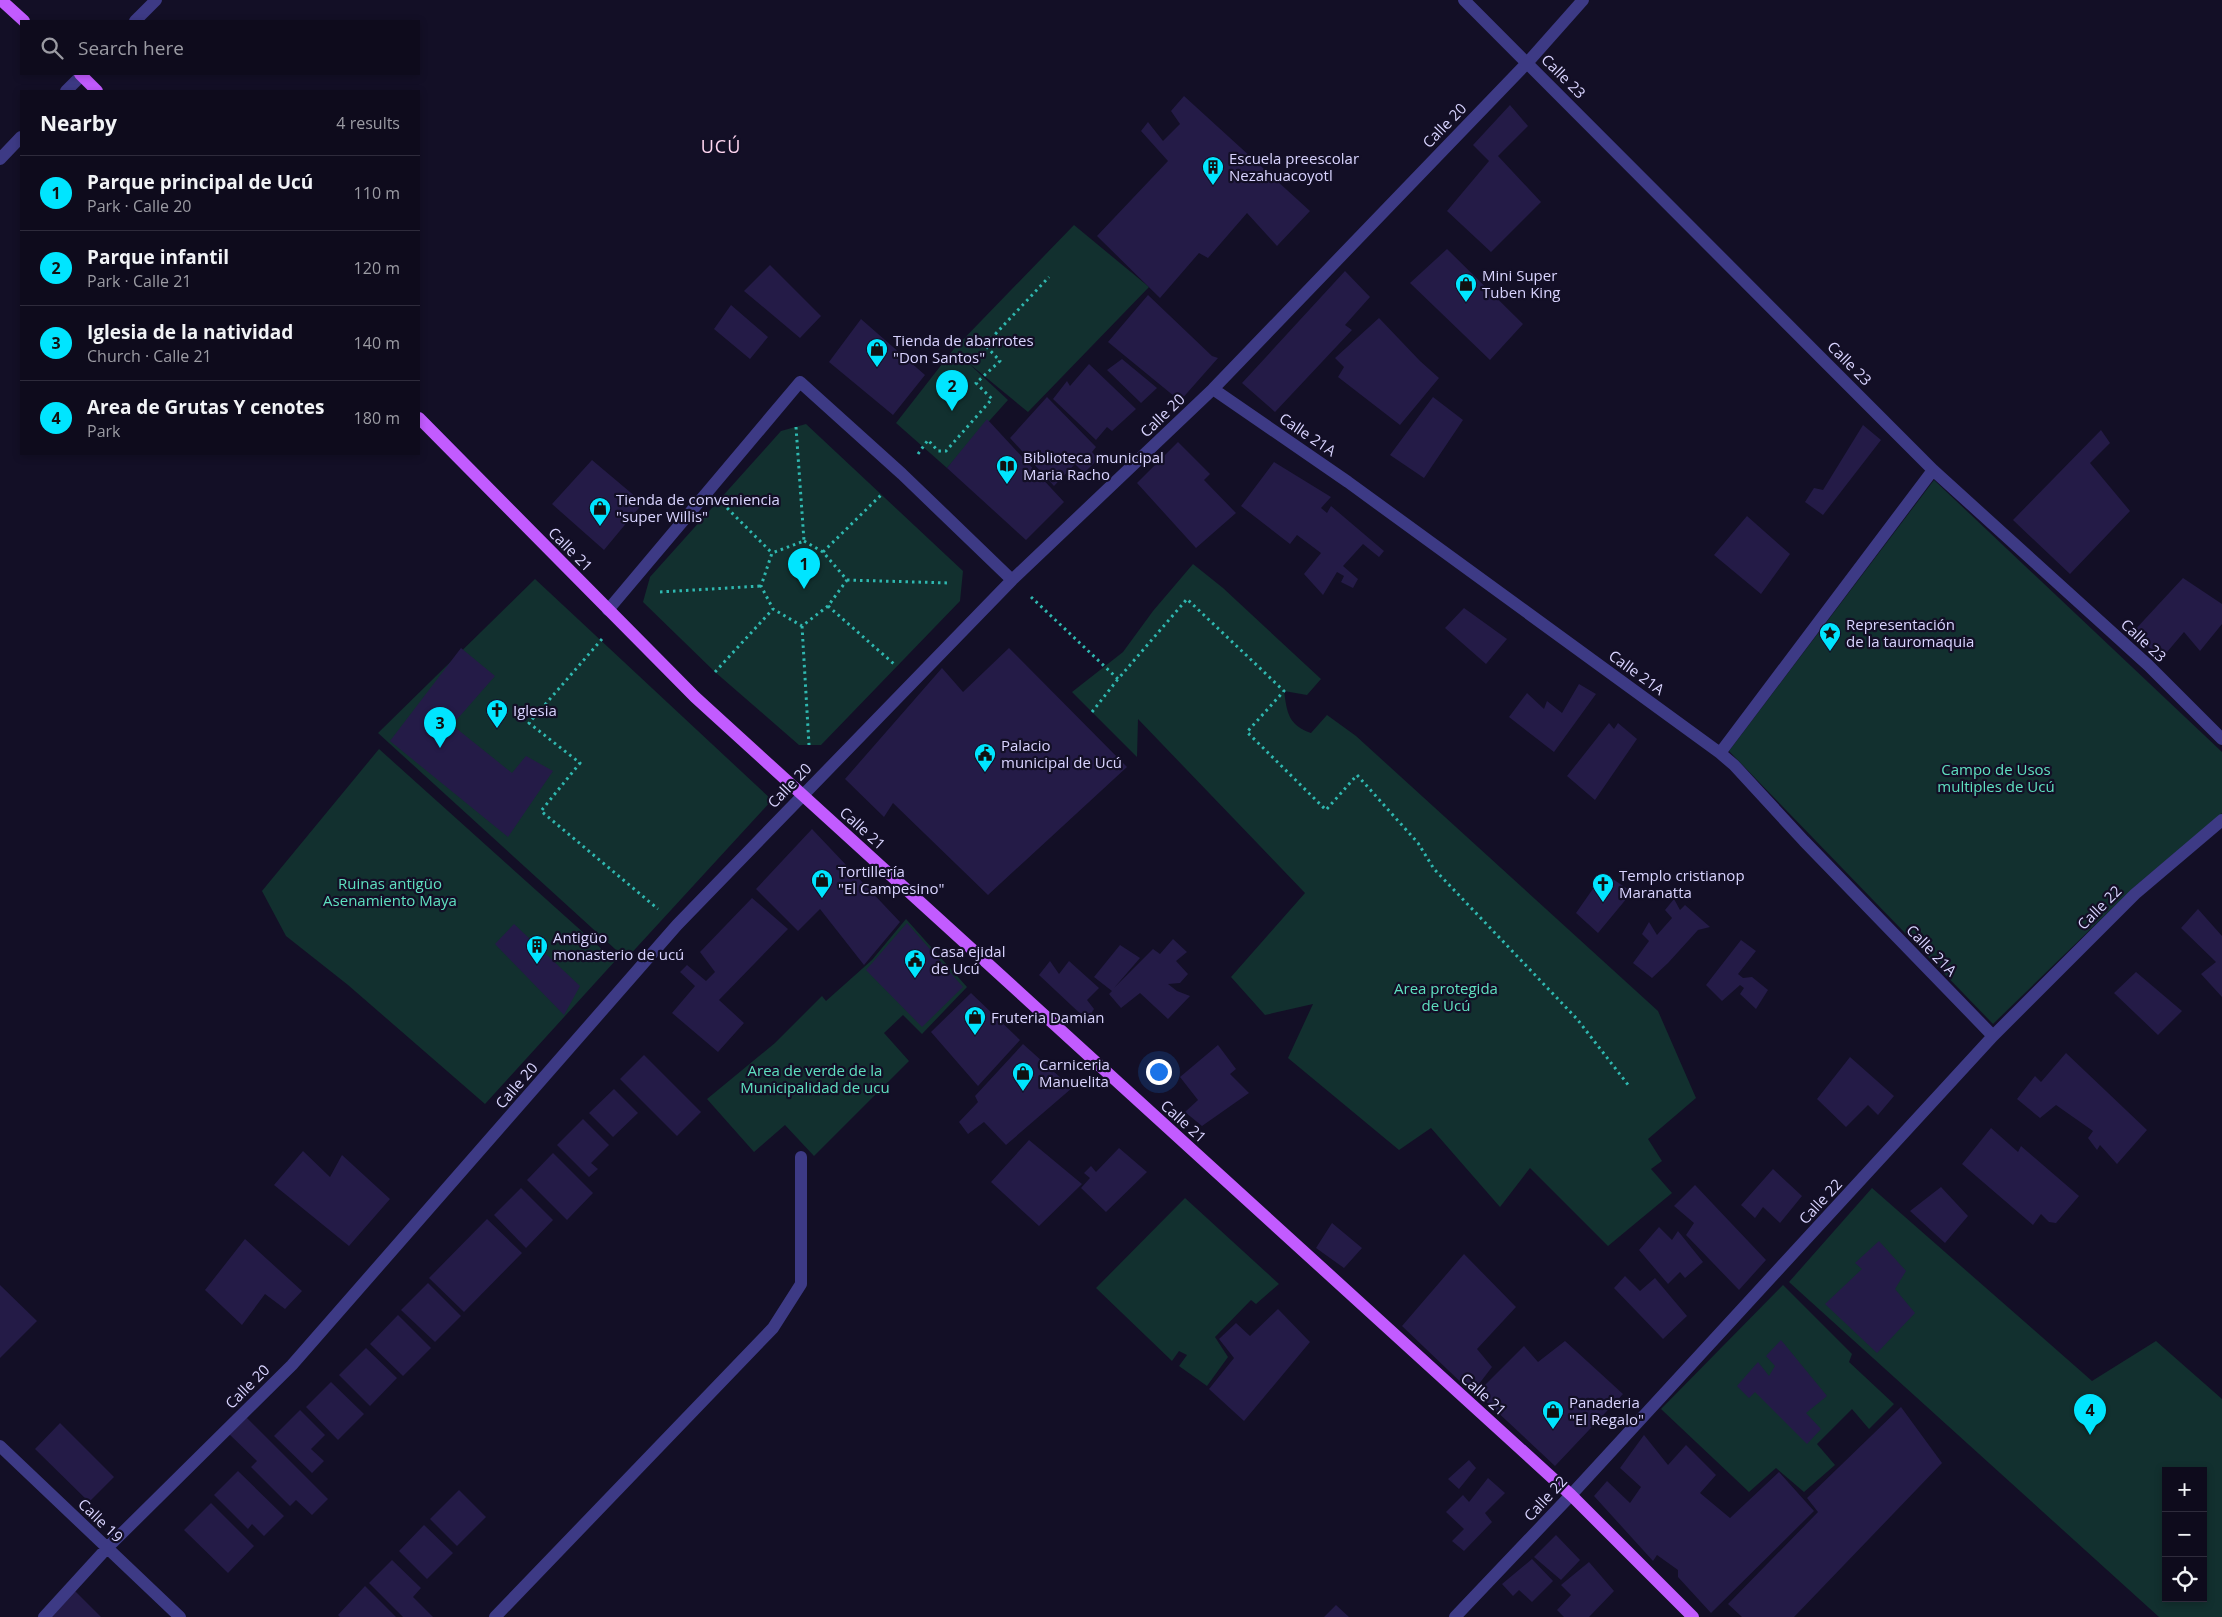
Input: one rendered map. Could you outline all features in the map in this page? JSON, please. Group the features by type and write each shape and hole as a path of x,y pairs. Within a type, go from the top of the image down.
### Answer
{"main road":[{"path":"1,0 23,20"},
{"path":"83,75 96,90"},
{"name":"Calle 21","path":"420,419 695,697 1571,1495 1694,1617"}],"street":[{"path":"136,20 156,0"},
{"name":"Calle 23","path":"1464,0 1528,62 1933,470 2148,665 2222,739"},
{"name":"Calle 20","path":"44,1617 107,1548 292,1365 677,925 1012,580 1213,389 1528,62 1583,0"},
{"path":"67,90 81,75"},
{"path":"0,159 20,138"},
{"path":"608,610 800,382 902,474 1012,580"},
{"name":"Calle 21A","path":"1213,389 1348,482 1720,753 1734,765 1804,841 1994,1036"},
{"path":"1720,753 1933,470"},
{"name":"Calle 22","path":"1455,1617 1571,1495 1994,1036 2135,894 2222,820"},
{"path":"495,1617 773,1328 801,1284 801,1157"},
{"name":"Calle 19","path":"0,1446 180,1617"}],"path":[{"path":"902,474 928,440 938,451 946,451 992,399 976,383 1000,361 985,345 1049,277"},
{"path":"796,427 804,541"},
{"path":"823,552 881,494"},
{"path":"725,506 772,553"},
{"path":"804,541 823,552 847,580 950,583"},
{"path":"772,553 804,541"},
{"path":"772,553 761,586 772,609 802,626"},
{"path":"802,626 828,606 847,580"},
{"path":"1012,580 1118,679"},
{"path":"660,592 761,586"},
{"path":"1092,712 1186,599 1284,691 1247,732 1326,810 1357,774 1418,843 1434,869 1577,1019 1629,1086"},
{"path":"828,606 896,666"},
{"path":"715,672 772,609"},
{"path":"619,620 529,723 580,763 541,811 677,925"},
{"path":"802,626 809,745"}],"green space":[{"path":"1074,225 1149,287 1028,412 966,361 1008,400 947,468 896,423 953,350"},
{"path":"806,424 963,571 960,601 821,745 799,745 715,672 643,602 650,577 781,431"},
{"name":"Campo de Usos multiples de Ucú","path":"1934,480 2222,752 2222,813 2133,888 1993,1024 1729,751"},
{"name":"Area protegida de Ucú","path":"1193,564 1223,588 1321,679 1307,695 1284,691 1286,705 1293,722 1303,730 1311,733 1327,715 1356,736 1658,1011 1696,1098 1648,1139 1662,1161 1651,1169 1672,1193 1608,1246 1530,1168 1500,1207 1431,1128 1399,1150 1288,1058 1313,1004 1265,1015 1231,977 1305,893 1138,719 1137,757 1072,692 1123,652 1153,611"},
{"path":"535,579 772,800 626,959 378,733"},
{"name":"Ruinas antigüo Asenamiento Maya","path":"379,749 615,961 485,1104 348,985 286,936 262,891"},
{"name":"Area de verde de la Municipalidad de ucu","path":"906,919 967,987 922,1034 903,1015 884,1033 909,1061 814,1156 785,1125 754,1152 707,1099 775,1043 822,996 826,1001 872,960"},
{"path":"1872,1188 2092,1381 2156,1341 2222,1399 2222,1617 2159,1617 1789,1282"},
{"path":"1185,1198 1279,1284 1256,1304 1251,1300 1215,1337 1228,1357 1207,1386 1179,1366 1187,1355 1179,1351 1172,1361 1096,1288"},
{"path":"1783,1285 1852,1354 1849,1362 1894,1404 1869,1429 1852,1409 1817,1444 1835,1465 1804,1492 1776,1468 1749,1492 1661,1409"}],"building":[{"name":"Escuela preescolar Nezahuacoyotl","path":"1184,96 1310,211 1277,246 1247,213 1208,258 1199,253 1160,298 1097,236 1168,161 1141,131 1148,122 1163,141 1180,124 1171,111"},
{"path":"1510,105 1528,126 1498,156 1541,202 1491,252 1447,211 1489,161 1473,145"},
{"name":"Mini Super Tuben King","path":"1447,249 1523,324 1490,360 1410,283"},
{"path":"770,265 821,316 800,338 744,291"},
{"path":"1345,271 1370,297 1345,325 1352,330 1275,412 1242,383"},
{"path":"1148,295 1212,356 1218,358 1180,401 1108,342"},
{"path":"731,305 768,337 750,359 714,329"},
{"path":"1379,318 1439,378 1400,425 1338,377 1344,367 1335,358"},
{"name":"Tienda de abarrotes \"Don Santos\"","path":"861,319 925,375 893,415 829,362"},
{"path":"1122,359 1157,388 1141,403 1107,370"},
{"path":"1089,364 1136,409 1112,431 1107,427 1096,440 1053,399 1067,381 1070,386"},
{"path":"1047,397 1096,447 1092,452 1098,459 1084,473 1075,464 1054,486 1010,438"},
{"path":"1433,397 1463,420 1424,478 1390,455"},
{"name":"Biblioteca municipal Maria Racho","path":"987,419 1064,502 1026,540 947,468"},
{"path":"1863,425 1881,440 1823,515 1805,502 1814,488 1823,490"},
{"path":"2101,430 2110,443 2090,463 2130,511 2070,574 2013,520"},
{"path":"1178,442 1210,474 1204,480 1236,513 1196,548 1137,483"},
{"name":"Tienda de conveniencia \"super Willis\"","path":"592,460 643,503 604,550 552,504"},
{"path":"1274,462 1331,497 1321,508 1327,513 1331,506 1384,551 1379,557 1363,544 1343,566 1358,579 1353,588 1341,582 1344,576 1337,572 1323,595 1304,574 1321,553 1297,535 1290,544 1241,506"},
{"path":"1747,516 1790,554 1761,594 1714,555"},
{"path":"2183,578 2222,604 2222,624 2200,651 2184,632 2162,658 2132,633"},
{"path":"1464,608 1507,639 1486,664 1445,628"},
{"path":"461,648 495,676 452,725 512,773 526,756 553,771 508,837 390,741"},
{"name":"Palacio municipal de Ucú","path":"1009,648 1127,767 988,895 893,803 884,817 845,779 942,668 963,692"},
{"path":"1579,684 1596,694 1554,752 1509,717 1527,693 1544,709 1547,701 1562,713"},
{"path":"1609,723 1614,729 1618,723 1637,739 1595,800 1567,776"},
{"name":"Tortillería \"El Campesino\"","path":"812,829 900,922 864,965 820,909 798,931 756,889"},
{"name":"Templo cristianop Maranatta","path":"1604,873 1632,892 1598,933 1576,913"},
{"path":"752,898 788,929 719,1000 744,1023 718,1052 672,1013 695,986 680,972 687,965 706,981 715,972 700,952"},
{"path":"1674,899 1680,910 1685,905 1710,927 1698,930 1652,978 1633,963 1649,941 1642,934 1649,922 1657,935 1672,918 1665,910"},
{"path":"2198,909 2222,936 2222,997 2201,974 2216,962 2181,928"},
{"name":"Casa ejidal de Ucú","path":"907,923 963,987 922,1027 866,970"},
{"name":"Antigüo monasterio de ucú","path":"514,924 580,986 564,1015 495,944"},
{"path":"1173,939 1187,952 1176,961 1188,974 1180,983 1168,984 1177,991 1190,996 1168,1019 1140,993 1121,1008 1109,994 1112,991 1094,977 1120,945 1140,958 1114,988 1153,949 1160,954"},
{"path":"1741,940 1756,951 1738,974 1743,978 1752,977 1768,990 1756,1009 1740,994 1744,988 1740,985 1722,1001 1706,985"},
{"path":"1050,961 1059,974 1069,961 1099,988 1087,1000 1094,1009 1087,1020 1039,975"},
{"path":"2136,972 2182,1011 2158,1035 2114,993"},
{"name":"Fruteria Damian","path":"971,993 1020,1040 978,1086 931,1032"},
{"name":"Carniceria Manuelita","path":"1023,1044 1072,1088 1006,1145 984,1122 968,1134 959,1122 978,1102 975,1096"},
{"path":"1218,1045 1236,1069 1230,1074 1249,1093 1202,1126 1185,1112 1198,1100 1180,1077"},
{"path":"2066,1053 2147,1130 2117,1164 2100,1145 2097,1150 2088,1138 2093,1131 2056,1105 2040,1118 2017,1099 2035,1076 2041,1082"},
{"path":"644,1055 701,1112 677,1136 620,1079"},
{"path":"1850,1057 1894,1096 1878,1115 1868,1105 1846,1127 1817,1099"},
{"path":"614,1089 638,1113 613,1137 589,1113"},
{"path":"583,1119 609,1145 591,1163 598,1169 589,1177 557,1145"},
{"path":"1991,1128 2018,1152 2021,1146 2079,1196 2056,1223 2049,1222 2041,1214 2033,1225 1962,1164"},
{"path":"1029,1140 1082,1184 1039,1226 991,1182"},
{"path":"1119,1148 1147,1172 1106,1212 1081,1188 1090,1178 1084,1173 1091,1166 1096,1172"},
{"path":"303,1151 330,1177 342,1155 390,1199 349,1246 274,1185"},
{"path":"553,1153 593,1193 567,1220 527,1180"},
{"path":"1773,1169 1802,1196 1780,1223 1763,1207 1755,1218 1741,1205"},
{"path":"1695,1185 1766,1260 1739,1290 1686,1235 1694,1223 1674,1206"},
{"path":"1941,1187 1968,1216 1945,1243 1910,1211"},
{"path":"521,1188 553,1220 526,1248 494,1215"},
{"path":"487,1219 522,1253 464,1312 429,1278"},
{"path":"1332,1223 1362,1248 1344,1268 1316,1248"},
{"path":"1659,1227 1672,1240 1678,1231 1703,1262 1685,1278 1680,1272 1668,1284 1639,1250"},
{"path":"245,1239 302,1291 285,1309 265,1294 242,1325 205,1290"},
{"path":"1879,1241 1906,1271 1895,1289 1915,1313 1877,1353 1825,1304 1862,1269 1855,1263"},
{"path":"1464,1254 1516,1307 1477,1349 1492,1367 1472,1393 1402,1326"},
{"path":"1625,1276 1640,1291 1655,1278 1687,1316 1663,1339 1614,1288"},
{"path":"428,1283 461,1316 435,1342 401,1310"},
{"path":"0,1285 37,1321 0,1358"},
{"path":"1278,1309 1310,1342 1244,1421 1209,1389 1234,1358 1219,1339 1236,1323 1250,1336"},
{"path":"398,1315 431,1348 403,1376 370,1344"},
{"path":"1781,1340 1827,1396 1806,1413 1821,1429 1807,1444 1755,1392 1749,1398 1737,1386 1758,1362 1769,1376 1775,1366 1766,1356"},
{"name":"Panaderia \"El Regalo\"","path":"1565,1341 1623,1394 1555,1466 1477,1393 1524,1346 1538,1362"},
{"path":"366,1348 397,1378 370,1406 339,1375"},
{"path":"331,1382 364,1414 338,1440 306,1407"},
{"path":"1901,1407 1942,1463 1794,1617 1742,1617 1728,1604 1818,1512 1807,1498"},
{"path":"300,1410 325,1435 311,1449 324,1461 312,1473 274,1436"},
{"path":"245,1416 328,1499 312,1515 296,1500 290,1506 251,1467 257,1461 228,1433"},
{"path":"60,1423 114,1477 89,1502 35,1449"},
{"path":"1644,1435 1668,1465 1686,1445 1716,1475 1700,1493 1730,1518 1779,1472 1814,1511 1711,1613 1678,1577 1678,1570 1657,1555 1653,1561 1594,1496 1607,1481 1630,1503 1641,1487 1620,1468"},
{"path":"1469,1460 1476,1468 1459,1489 1448,1479"},
{"path":"238,1471 284,1516 264,1536 252,1524 248,1529 214,1495"},
{"path":"1488,1478 1505,1493 1485,1513 1492,1522 1464,1551 1452,1541 1464,1529 1446,1512 1463,1495 1469,1502"},
{"path":"459,1490 486,1517 457,1546 430,1519"},
{"path":"211,1503 254,1546 228,1573 184,1530"},
{"path":"424,1525 453,1553 427,1579 399,1551"},
{"path":"1556,1535 1580,1560 1561,1580 1534,1557"},
{"path":"1532,1559 1553,1581 1532,1602 1519,1590 1513,1596 1502,1584"},
{"path":"392,1560 421,1588 413,1597 433,1617 403,1617 369,1583"},
{"path":"1589,1562 1614,1591 1589,1617 1564,1617 1557,1610 1571,1595 1561,1585"},
{"path":"365,1586 396,1617 340,1617 338,1615"},
{"path":"73,1589 101,1617 45,1617"},
{"path":"1336,1605 1349,1617 1324,1617"}],"place":[{"name":"Escuela preescolar Nezahuacoyotl","path":"1213,186"},
{"name":"Mini Super Tuben King","path":"1466,303"},
{"name":"Tienda de abarrotes \"Don Santos\"","path":"877,368"},
{"name":"Parque infantil","path":"952,411"},
{"name":"Biblioteca municipal Maria Racho","path":"1007,485"},
{"name":"Tienda de conveniencia \"super Willis\"","path":"600,527"},
{"name":"Parque principal de Ucú","path":"804,589"},
{"name":"Representación de la tauromaquia","path":"1830,652"},
{"name":"Iglesia","path":"497,729"},
{"name":"Iglesia de la natividad","path":"440,748"},
{"name":"Palacio municipal de Ucú","path":"985,773"},
{"name":"Tortillería \"El Campesino\"","path":"822,899"},
{"name":"Templo cristianop Maranatta","path":"1603,903"},
{"name":"Antigüo monasterio de ucú","path":"537,965"},
{"name":"Casa ejidal de Ucú","path":"915,979"},
{"name":"Fruteria Damian","path":"975,1036"},
{"name":"Carniceria Manuelita","path":"1023,1092"},
{"name":"Panaderia \"El Regalo\"","path":"1553,1430"},
{"name":"Area de Grutas Y cenotes","path":"2090,1435"}],"district":[{"name":"UCÚ","path":"721,146"}]}
